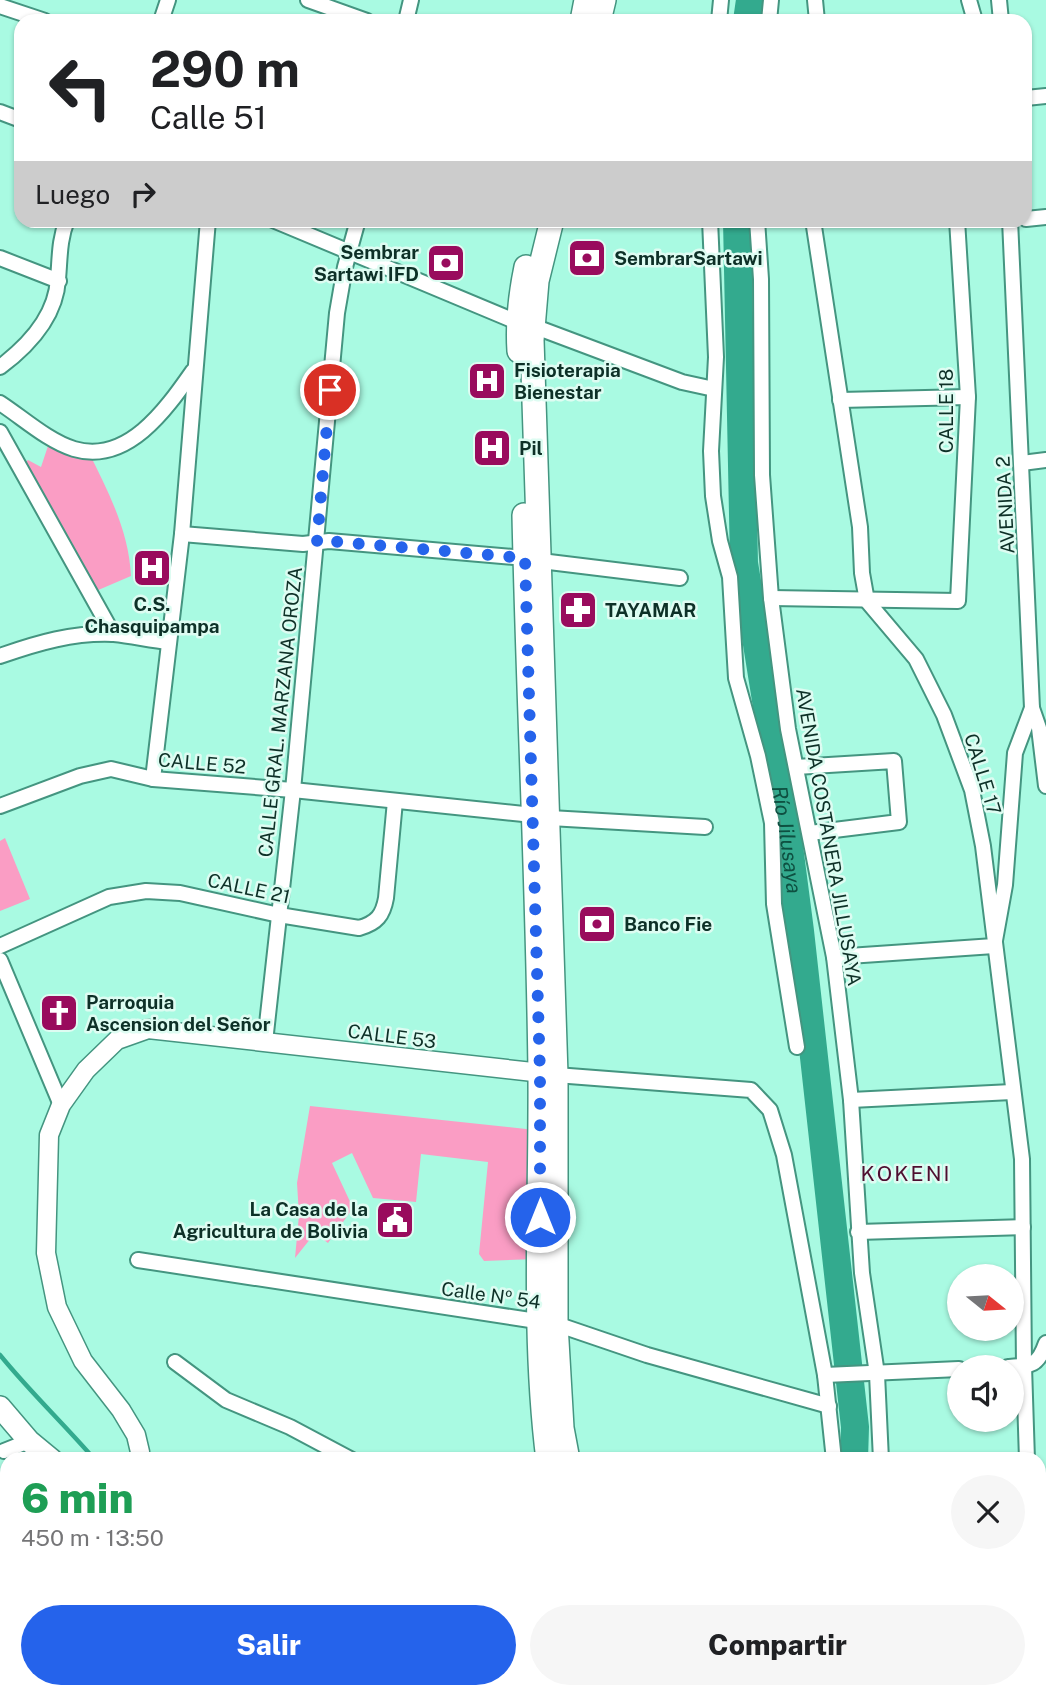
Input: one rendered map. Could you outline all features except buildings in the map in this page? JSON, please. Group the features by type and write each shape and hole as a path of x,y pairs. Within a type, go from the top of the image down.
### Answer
{"main road":[{"path":"535,228 519,299 525,324 548,1074 548,1323 544,1424 547,1452"},
{"path":"525,324 550,228"},
{"path":"548,1323 566,1452"},
{"path":"0,1407 29,1441 42,1452"}],"street":[{"path":"308,0 347,14"},
{"path":"0,6 24,14"},
{"path":"0,367 35,335 54,299 58,281 58,253 65,228"},
{"path":"153,779 182,534 207,228"},
{"path":"293,228 525,324 682,382 714,389"},
{"name":"CALLE GRAL. MARZANA OROZA","path":"265,1042 293,790 337,313 345,267 356,228"},
{"path":"710,228 716,357 713,496 730,578 736,678 758,755 772,823 774,904 797,1047"},
{"name":"AVENIDA COSTANERA JILLUSAYA","path":"758,228 761,279 762,475 771,598 788,729 834,957 851,1100 858,1232 880,1452"},
{"path":"771,598 867,601 862,573 860,527 814,228"},
{"name":"CALLE 18","path":"867,601 958,601 968,397 957,228"},
{"name":"AVENIDA 2","path":"1012,228 1032,708 1042,728 1046,786"},
{"path":"0,258 58,281"},
{"path":"0,403 72,449 88,452 107,450 130,441 153,422 170,405 194,369"},
{"path":"840,400 968,397"},
{"path":"0,432 113,634"},
{"path":"1022,463 1046,460"},
{"path":"182,534 303,544 328,541 533,559 680,578"},
{"name":"CALLE 17","path":"867,601 916,659 944,715 967,778 983,846 1022,1159 1023,1227 1017,1355"},
{"path":"0,656 41,642 78,635 113,634 169,642"},
{"path":"834,957 994,946 1004,885 1015,753 1032,708"},
{"path":"796,767 894,761 899,822 810,834"},
{"name":"CALLE 52","path":"0,806 80,776 111,769 153,779 293,790 541,816 705,827"},
{"name":"CALLE 21","path":"0,946 110,897 146,891 180,893 279,915 359,928 371,925 384,910 395,801"},
{"path":"0,960 61,1105"},
{"name":"CALLE 53","path":"140,1452 136,1435 121,1410 83,1361 57,1307 46,1253 49,1135 61,1105 86,1070 117,1040 148,1029 548,1074 751,1090 770,1110 784,1155 833,1375"},
{"path":"851,1100 1012,1092"},
{"path":"858,1232 1023,1227"},
{"name":"Calle Nº 54","path":"138,1260 548,1323 647,1355 829,1406"},
{"path":"1024,1365 1033,1364 1041,1356 1046,1343"},
{"path":"175,1362 226,1400 290,1427 337,1452"},
{"path":"833,1452 829,1406 833,1375 947,1370"},
{"name":"CALLE 17","path":"1024,1432 1026,1452"},
{"path":"5,1451 29,1441"}],"shaded area":[{"path":"51,437 88,451 122,527 131,576 96,591 21,467 28,460 41,467"},
{"path":"5,838 30,899 0,911 0,841"},
{"path":"310,1106 535,1130 536,1259 484,1261 479,1254 488,1162 421,1154 416,1202 373,1198 352,1153 332,1163 353,1208 328,1243 315,1233 295,1258 299,1215 297,1183"}],"waterway":[{"name":"Río Jilusaya","path":"748,14 750,0"},
{"name":"Río Jilusaya","path":"737,228 744,563 787,831 800,931 855,1427 854,1452"},
{"path":"0,1355 88,1452"}],"place":[{"name":"SembrarSartawi","path":"587,258"},
{"name":"Sembrar Sartawi IFD","path":"446,263"},
{"name":"Fisioterapia Bienestar","path":"487,381"},
{"name":"Pil","path":"492,448"},
{"name":"C.S. Chasquipampa","path":"152,568"},
{"name":"TAYAMAR","path":"578,610"},
{"name":"Banco Fie","path":"597,924"},
{"name":"Parroquia Ascension del Señor","path":"59,1013"},
{"name":"La Casa de la Agricultura de Bolivia","path":"395,1220"}],"district":[{"name":"KOKENI","path":"906,1173"}],"route":[{"path":"330,390 317,542 525,558 540,1074 540,1217"}]}
